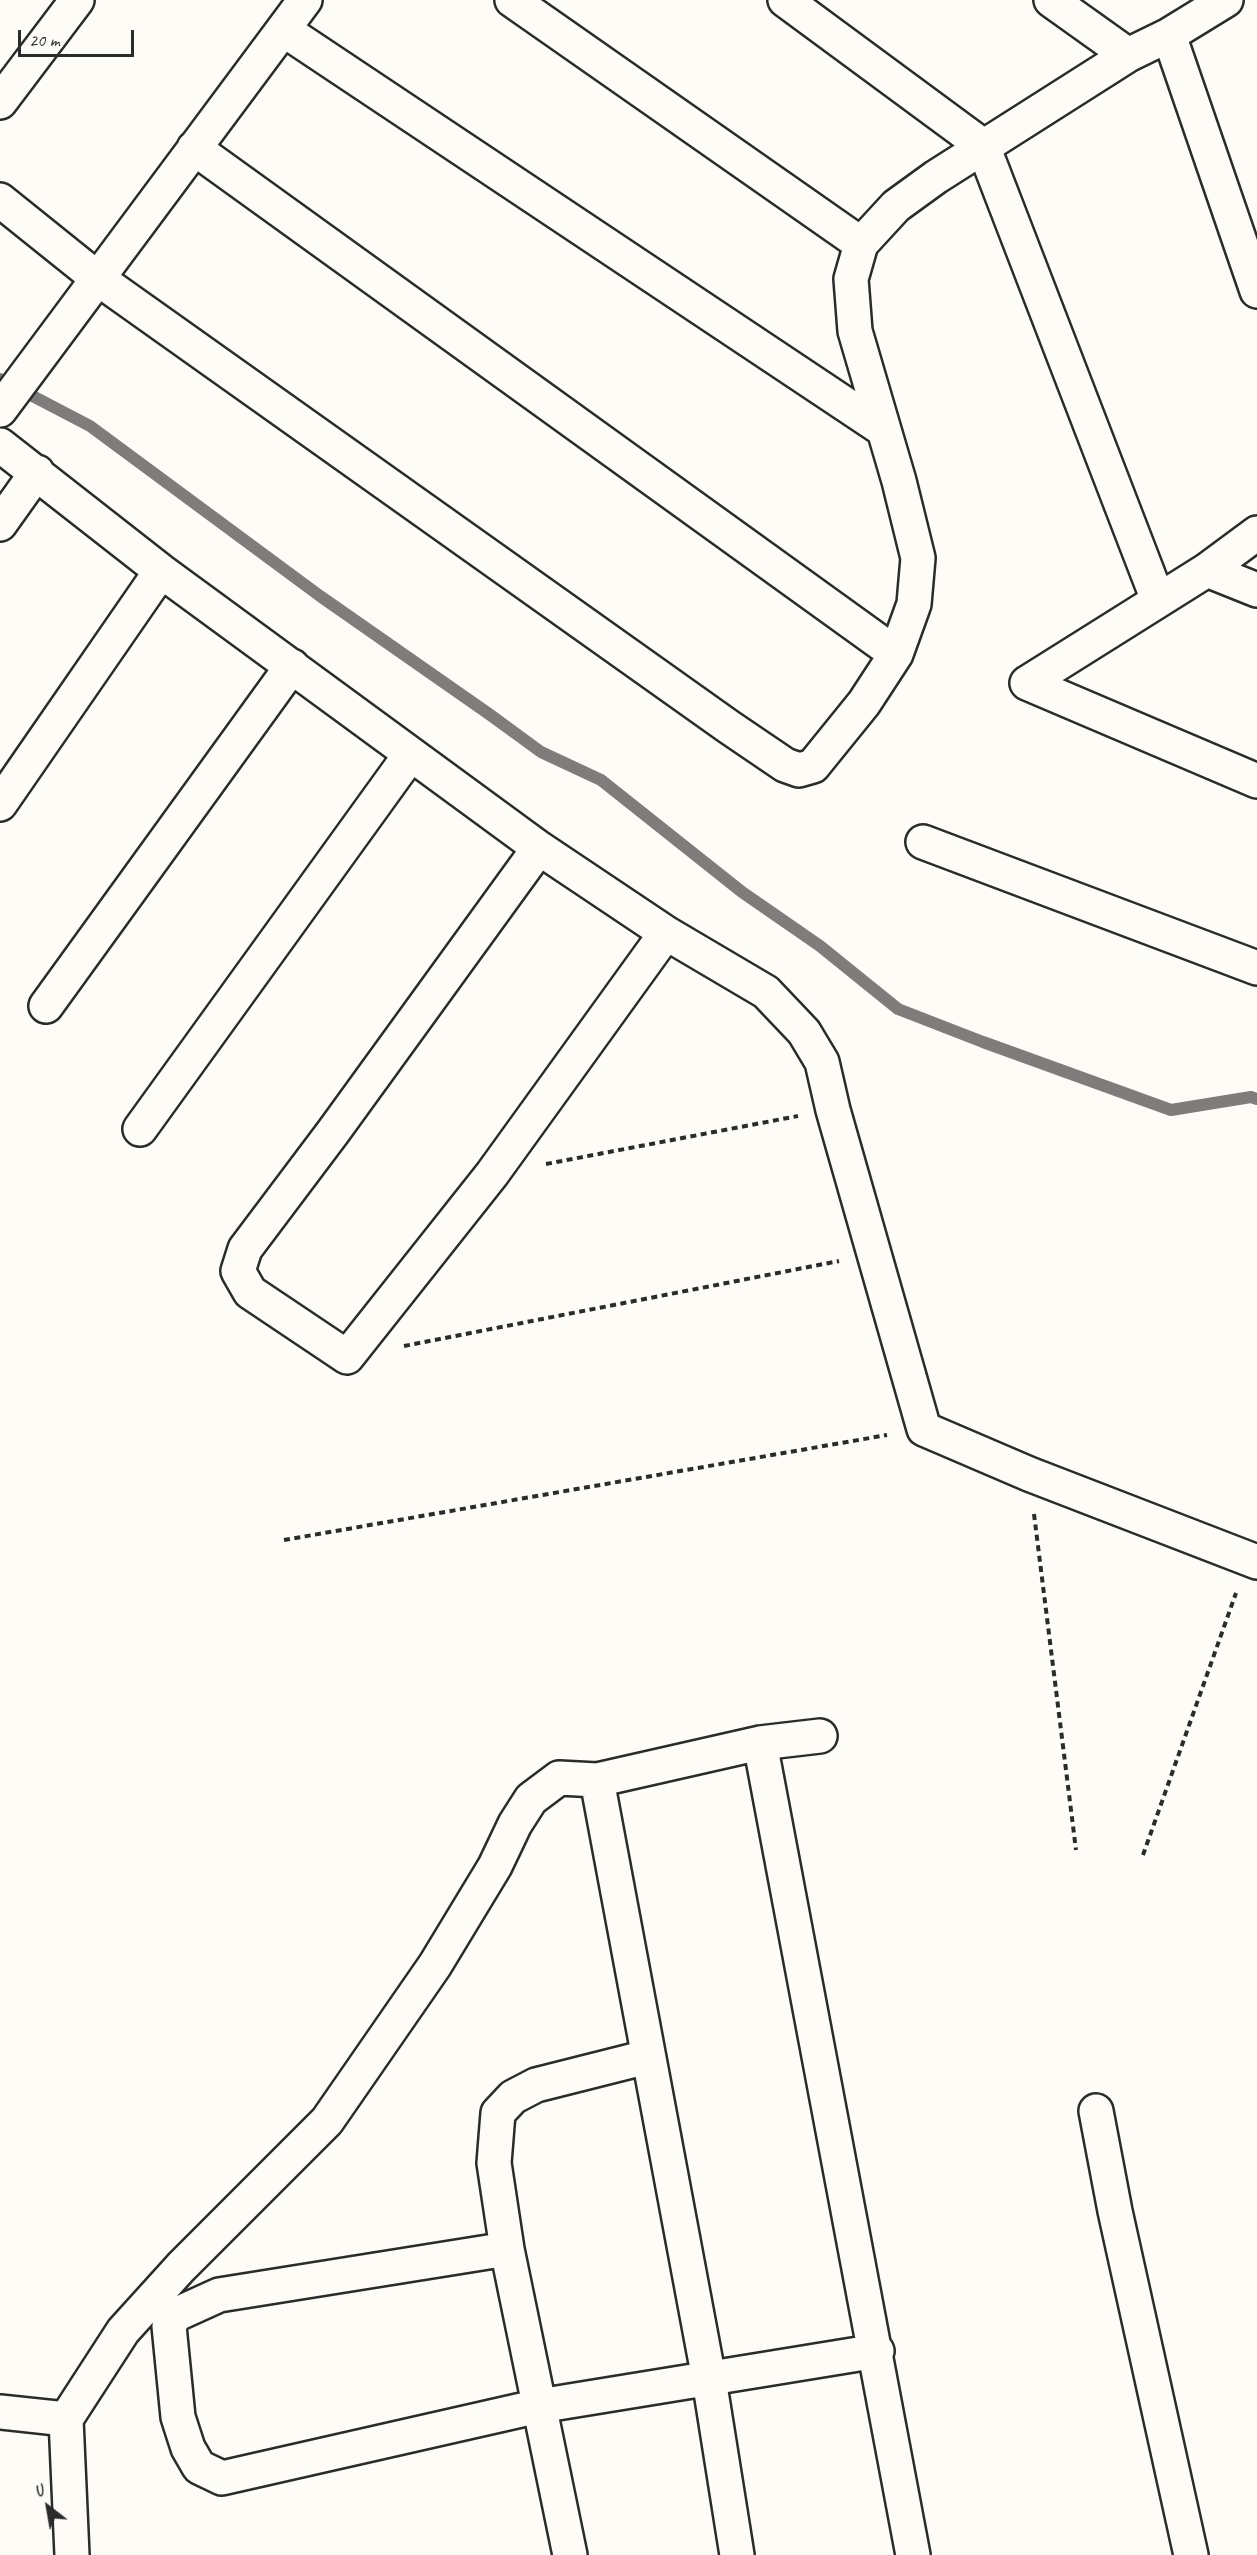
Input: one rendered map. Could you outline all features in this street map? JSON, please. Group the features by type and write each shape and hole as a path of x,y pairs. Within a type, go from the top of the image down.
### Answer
{"street":[{"path":"0,102 77,0"},
{"path":"3,407 305,0"},
{"path":"513,0 861,244"},
{"path":"785,0 983,146 1158,600"},
{"path":"1051,0 1128,55"},
{"path":"0,201 97,278 785,765 799,770 813,766 864,703 896,654 914,604 918,558 899,481 881,429 855,331 851,279 861,244 896,206 983,146 1128,55 1226,0"},
{"path":"284,30 881,429"},
{"path":"1169,34 1257,291"},
{"path":"194,148 896,654"},
{"path":"0,445 161,571 539,848 666,933 766,992 804,1032 822,1062 833,1110 924,1429 1029,1474 1253,1560"},
{"path":"0,524 37,472"},
{"path":"1257,533 1207,570 1027,683 1257,780"},
{"path":"1207,570 1257,590"},
{"path":"0,804 161,571"},
{"path":"46,1006 292,666"},
{"path":"140,1129 410,755"},
{"path":"922,842 1257,968"},
{"path":"539,848 333,1132 245,1248 238,1271 250,1292 347,1357 492,1174 666,933"},
{"path":"72,2555 66,2419 123,2331 181,2267 327,2121 435,1965 495,1866 515,1824 531,1799 559,1778 597,1780 760,1743 820,1736"},
{"path":"760,1743 913,2555"},
{"path":"597,1780 709,2379 737,2555"},
{"path":"570,2555 507,2249 494,2163 498,2113 513,2097 536,2085 647,2057"},
{"path":"1096,2111 1115,2211 1191,2555"},
{"path":"507,2249 219,2295 175,2315 169,2326 178,2417 188,2448 199,2467 222,2478 539,2406 876,2351"},
{"path":"0,2412 66,2419"}],"path":[{"path":"492,1174 833,1110"},
{"path":"347,1357 875,1254"},
{"path":"284,1540 924,1429"},
{"path":"1029,1474 1076,1850"},
{"path":"1143,1855 1253,1560"}],"waterway":[{"path":"0,379 90,426 320,596 541,752 601,780 742,892 820,946 898,1009 1171,1110 1251,1097 1257,1099"}]}
